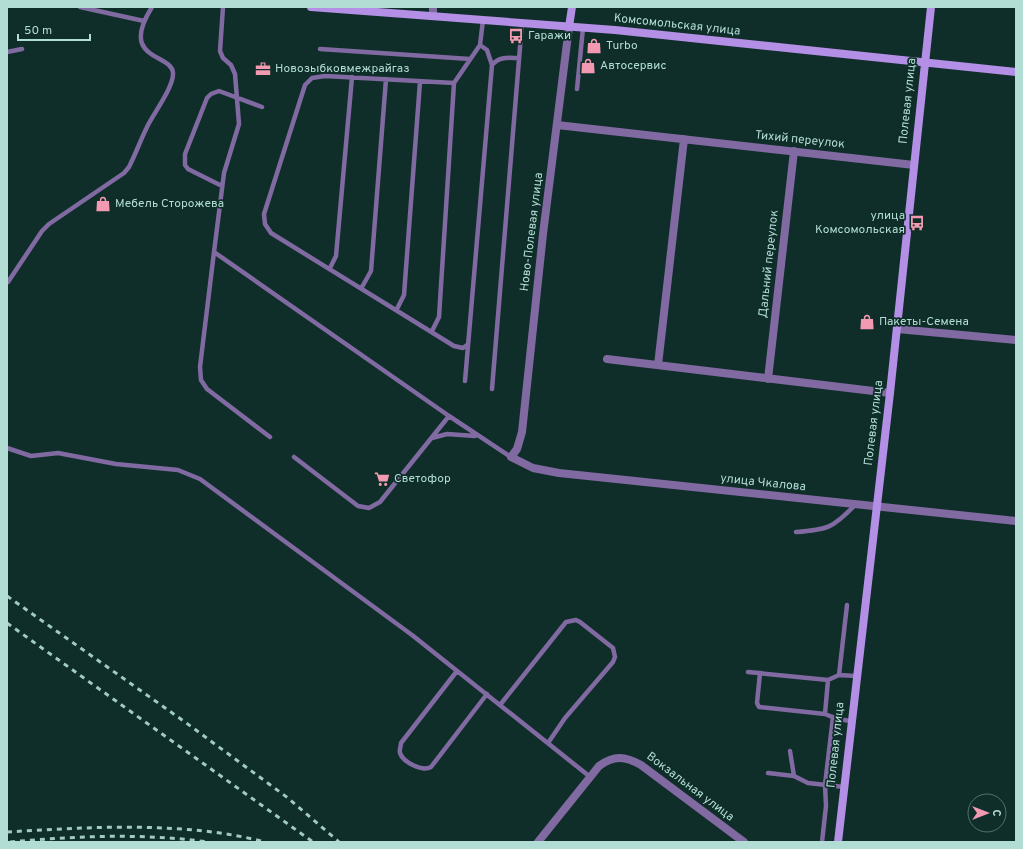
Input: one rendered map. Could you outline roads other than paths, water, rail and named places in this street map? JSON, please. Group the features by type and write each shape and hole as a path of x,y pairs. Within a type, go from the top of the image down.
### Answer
{"main road":[{"name":"Комсомольская улица","path":"311,7 583,28 1016,72"},
{"name":"Ново-Полевая улица","path":"569,27 572,7"},
{"name":"Полевая улица","path":"838,842 856,676 890,393 931,7"}],"street":[{"path":"433,7 433,16"},
{"name":"Ново-Полевая улица","path":"511,457 517,449 522,432 569,27"},
{"name":"Тихий переулок","path":"557,125 914,165"},
{"path":"658,365 684,139"},
{"name":"Дальний переулок","path":"768,379 794,151"},
{"path":"897,329 1016,340"},
{"path":"607,359 890,393"},
{"name":"улица Чкалова","path":"511,457 543,471 876,508 1016,521"},
{"name":"Вокзальная улица","path":"538,842 589,776 599,766 608,759 624,757 641,765 744,842"}],"lane":[{"path":"80,7 144,21"},
{"path":"8,282 42,231 49,224 124,173 129,167 148,125 162,101 173,77 172,69 150,53 143,44 141,33 144,21 152,7"},
{"path":"223,7 220,51 223,58 234,69 238,97 239,124 226,163 222,186 200,367 201,380 208,389 270,437"},
{"path":"432,332 439,317 454,83 480,45 484,20"},
{"path":"492,389 522,23"},
{"path":"577,89 583,28"},
{"path":"465,380 467,345 470,336 492,65 488,50 480,45"},
{"path":"7,52 22,49"},
{"path":"320,49 470,60"},
{"path":"492,65 497,60 504,57 519,58"},
{"path":"454,83 352,77 317,76 312,78 305,85 264,214 265,224 271,232 459,348 467,345"},
{"path":"330,268 336,256 352,77"},
{"path":"362,288 372,271 386,79"},
{"path":"397,309 404,295 420,82"},
{"path":"222,186 188,169 184,159 207,98 210,94 219,91 262,107"},
{"path":"214,252 448,416 511,457"},
{"path":"294,458 358,506 369,508 380,502 448,416"},
{"path":"429,440 437,435 447,434 471,435 481,438"},
{"path":"7,448 31,456 58,453 116,464 178,470 194,476 412,635 589,776"},
{"path":"796,532 828,528 839,521 854,505"},
{"path":"839,675 847,605"},
{"path":"500,705 566,622 576,620 580,622 613,648 615,657 613,662 565,718 548,743"},
{"path":"457,670 401,743 400,753 403,757 418,768 427,769 431,767 486,694"},
{"path":"748,672 828,680 839,675 856,676"},
{"path":"760,673 757,703 760,707 825,714 851,721"},
{"path":"825,714 828,680"},
{"path":"822,842 826,806 825,785 833,717"},
{"path":"790,751 794,776"},
{"path":"768,773 794,776 804,782 844,787"}],"railway":[{"path":"7,596 185,722 288,798 339,842"},
{"path":"7,623 313,842"},
{"path":"7,832 104,827 170,828 234,835 265,842"},
{"path":"10,842 109,836 158,837 208,842"}],"place":[{"name":"Гаражи","path":"516,36"},
{"name":"Turbo","path":"594,46"},
{"name":"Автосервис","path":"588,66"},
{"name":"Новозыбковмежрайгаз","path":"263,69"},
{"name":"Мебель Сторожева","path":"103,204"},
{"name":"улица Комсомольская","path":"917,223"},
{"name":"Пакеты-Семена","path":"867,322"},
{"name":"Светофор","path":"382,479"}]}
